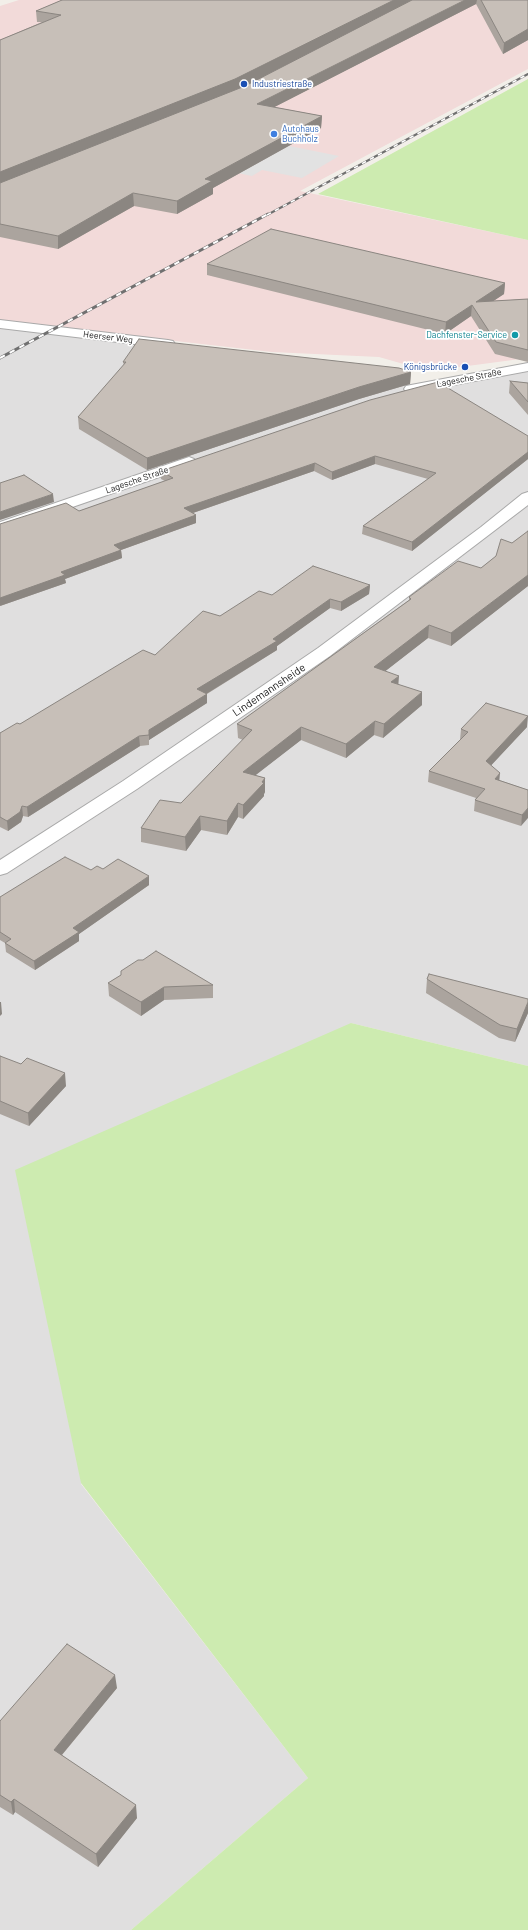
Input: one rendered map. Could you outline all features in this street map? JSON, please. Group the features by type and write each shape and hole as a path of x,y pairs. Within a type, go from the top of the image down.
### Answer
{"street":[{"name":"Heerser Weg","path":"0,324 182,346"},
{"name":"Lagesche Straße","path":"396,393 428,385 528,366"},
{"path":"407,377 428,385"},
{"name":"Lagesche Straße","path":"0,527 200,458"},
{"name":"Lindemannsheide","path":"0,869 130,785 324,652 487,530 528,497"}],"shaded area":[{"path":"19,0 528,0 528,69 300,191 528,240 528,358 437,370 414,367 379,357 272,352 0,321 0,6"},
{"path":"185,125 339,156 302,178 262,170 252,176 123,149"},
{"path":"0,328 387,374 425,390 528,370 528,1066 351,1023 81,1484 308,1778 131,1930 0,1930"}],"green space":[{"path":"528,79 528,240 318,194"},
{"path":"351,1023 528,1066 528,1930 131,1930 308,1778 81,1483 15,1170"}],"building":[{"path":"62,0 394,0 235,79 0,172 0,40 61,15 36,11"},
{"path":"412,0 465,0 257,104 322,116 205,179 212,181 177,201 133,193 58,236 0,224 0,183 245,86"},
{"path":"481,0 528,0 528,29 504,43"},
{"path":"271,229 505,283 476,302 528,299 528,350 496,342 472,305 446,322 207,264"},
{"path":"139,339 399,368 411,372 359,387 147,458 78,417 126,362 123,362"},
{"path":"510,381 528,383 528,402"},
{"path":"438,382 528,436 528,452 412,542 363,526 436,473 375,456 332,472 315,463 184,508 196,515 114,545 121,550 61,572 65,575 0,598 0,524 66,503 79,511 173,478 161,471 370,400"},
{"path":"24,475 53,494 0,512 0,483"},
{"path":"528,531 528,575 451,633 429,625 374,667 399,676 391,682 422,692 384,724 375,721 346,744 301,727 243,772 265,778 262,782 264,783 243,805 238,803 227,821 200,816 185,837 141,828 160,800 181,803 252,730 237,724 411,599 409,597 458,561 481,568 496,556 501,539 512,543"},
{"path":"313,566 370,585 341,602 330,599 273,639 277,641 197,689 207,694 149,730 149,735 139,736 27,807 22,806 20,812 7,821 0,817 0,733 17,723 20,724 143,650 155,655 203,611 220,616 259,591 272,595"},
{"path":"486,703 528,716 486,761 500,773 495,779 528,790 528,808 522,815 475,800 485,789 429,771 468,732 461,729"},
{"path":"65,857 91,870 97,866 103,869 118,859 149,876 73,928 79,932 34,961 5,943 11,939 0,932 0,897"},
{"path":"156,951 213,985 164,987 141,1002 108,983 121,975 121,971 138,960 143,960"},
{"path":"429,974 528,999 517,1029 500,1025 427,979"},
{"path":"0,1056 21,1064 27,1058 65,1073 28,1113 0,1101"},
{"path":"67,1644 115,1675 54,1750 136,1805 96,1854 14,1799 11,1802 0,1795 0,1721"}],"railway":[{"path":"267,215 528,74"},
{"path":"0,358 268,214"}],"place":[{"name":"Industriestraße","path":"244,84"},
{"name":"Autohaus Buchholz","path":"274,134"},
{"name":"Dachfenster-Service","path":"515,335"},
{"name":"Königsbrücke","path":"465,367"}]}
